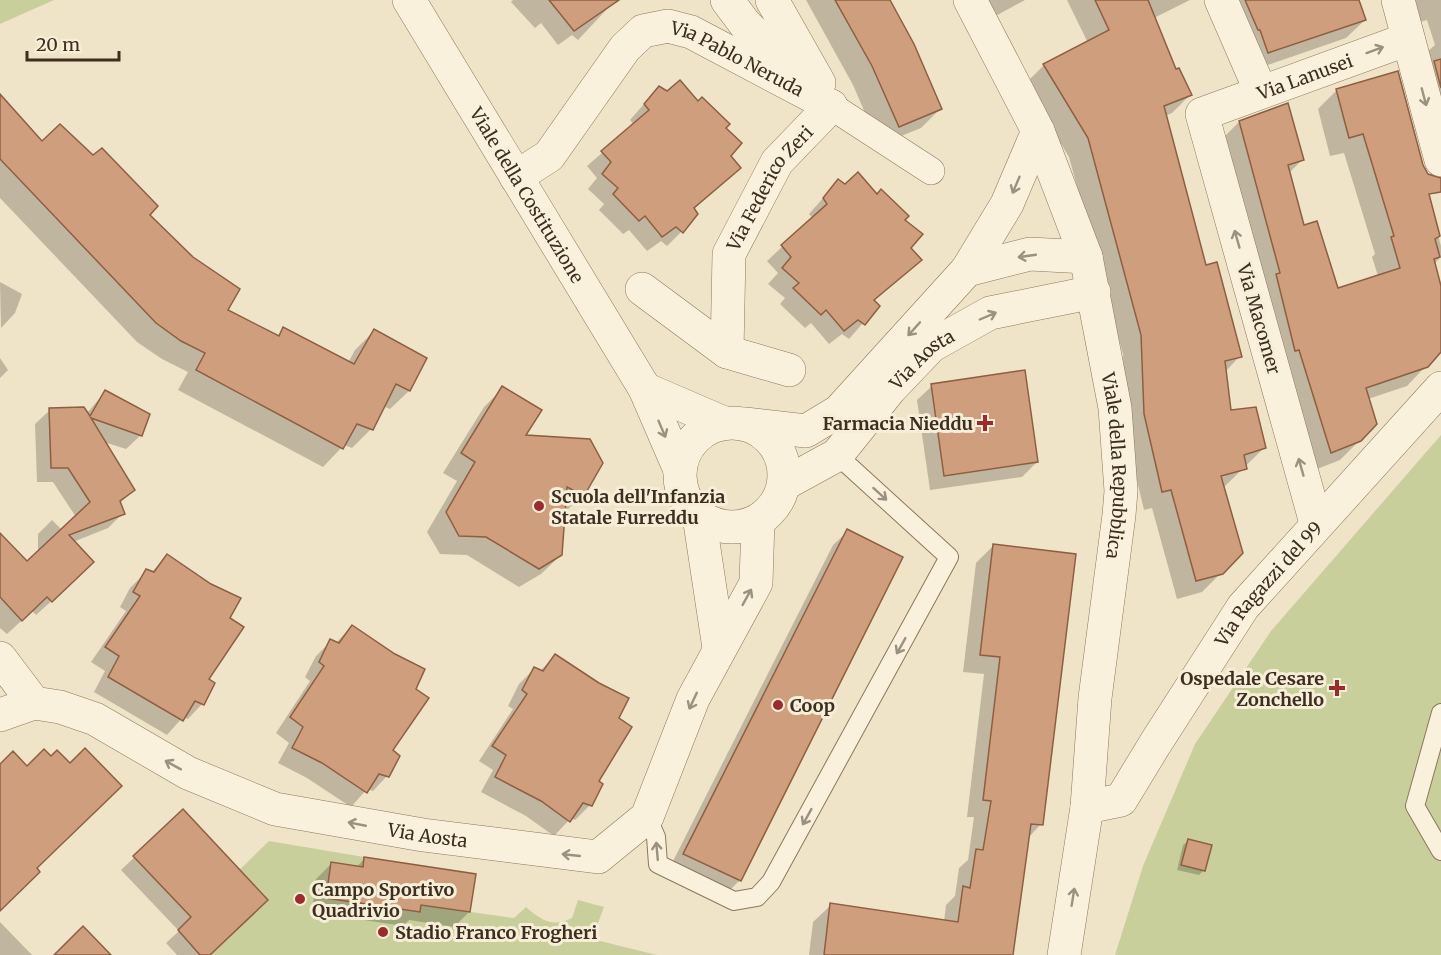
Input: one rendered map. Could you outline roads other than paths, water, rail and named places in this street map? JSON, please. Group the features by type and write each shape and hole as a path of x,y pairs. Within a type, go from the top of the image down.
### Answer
{"street":[{"name":"Viale della Costituzione","path":"409,0 645,389 680,470"},
{"path":"727,0 745,24 831,106 931,171"},
{"name":"Via Pablo Neruda","path":"772,0 800,45 831,106"},
{"name":"Viale della Repubblica","path":"970,0 1038,131 1086,257 1115,408 1121,491 1095,698 1087,807 1064,955"},
{"path":"1221,0 1262,92"},
{"path":"1398,0 1441,160"},
{"name":"Via Pablo Neruda","path":"516,177 549,156 625,48 643,32 668,26 691,32 831,106"},
{"name":"Via Lanusei","path":"1202,114 1408,39"},
{"name":"Via Federico Zeri","path":"727,352 729,254 777,162 831,106"},
{"name":"Via Macomer","path":"1202,114 1316,524"},
{"name":"Via Aosta","path":"735,424 806,431 839,411 967,270 1007,204 1038,131"},
{"path":"967,270 1030,254 1086,257"},
{"path":"642,289 727,352 789,370"},
{"name":"Via Aosta","path":"784,484 837,455 890,389 931,345 990,313 1094,292"},
{"name":"Via Ragazzi del 99","path":"1087,807 1121,800 1243,607 1441,388"},
{"path":"645,389 735,424 760,430 776,447 784,468 784,484 780,499 770,512 758,521 743,527 728,528 712,524 699,516 687,503 681,487 680,470 685,453 694,439 708,429 735,424"},
{"path":"699,516 718,648"},
{"name":"Via Aosta","path":"0,715 34,703 60,707 95,719 188,773 275,809 374,828 598,857 646,818 679,733 718,648 756,582 758,521"},
{"path":"0,658 34,703"}],"lane":[{"path":"646,818 656,837 658,864 734,901 757,897 771,882 949,557 837,455"},
{"path":"1441,713 1415,806 1441,851"}],"place":[{"name":"Farmacia Nieddu","path":"985,423"},
{"name":"Scuola dell'Infanzia Statale Furreddu","path":"539,506"},
{"name":"Ospedale Cesare Zonchello","path":"1337,688"},
{"name":"Coop","path":"778,705"},
{"name":"Campo Sportivo Quadrivio","path":"300,899"},
{"name":"Stadio Franco Frogheri","path":"383,932"}]}
